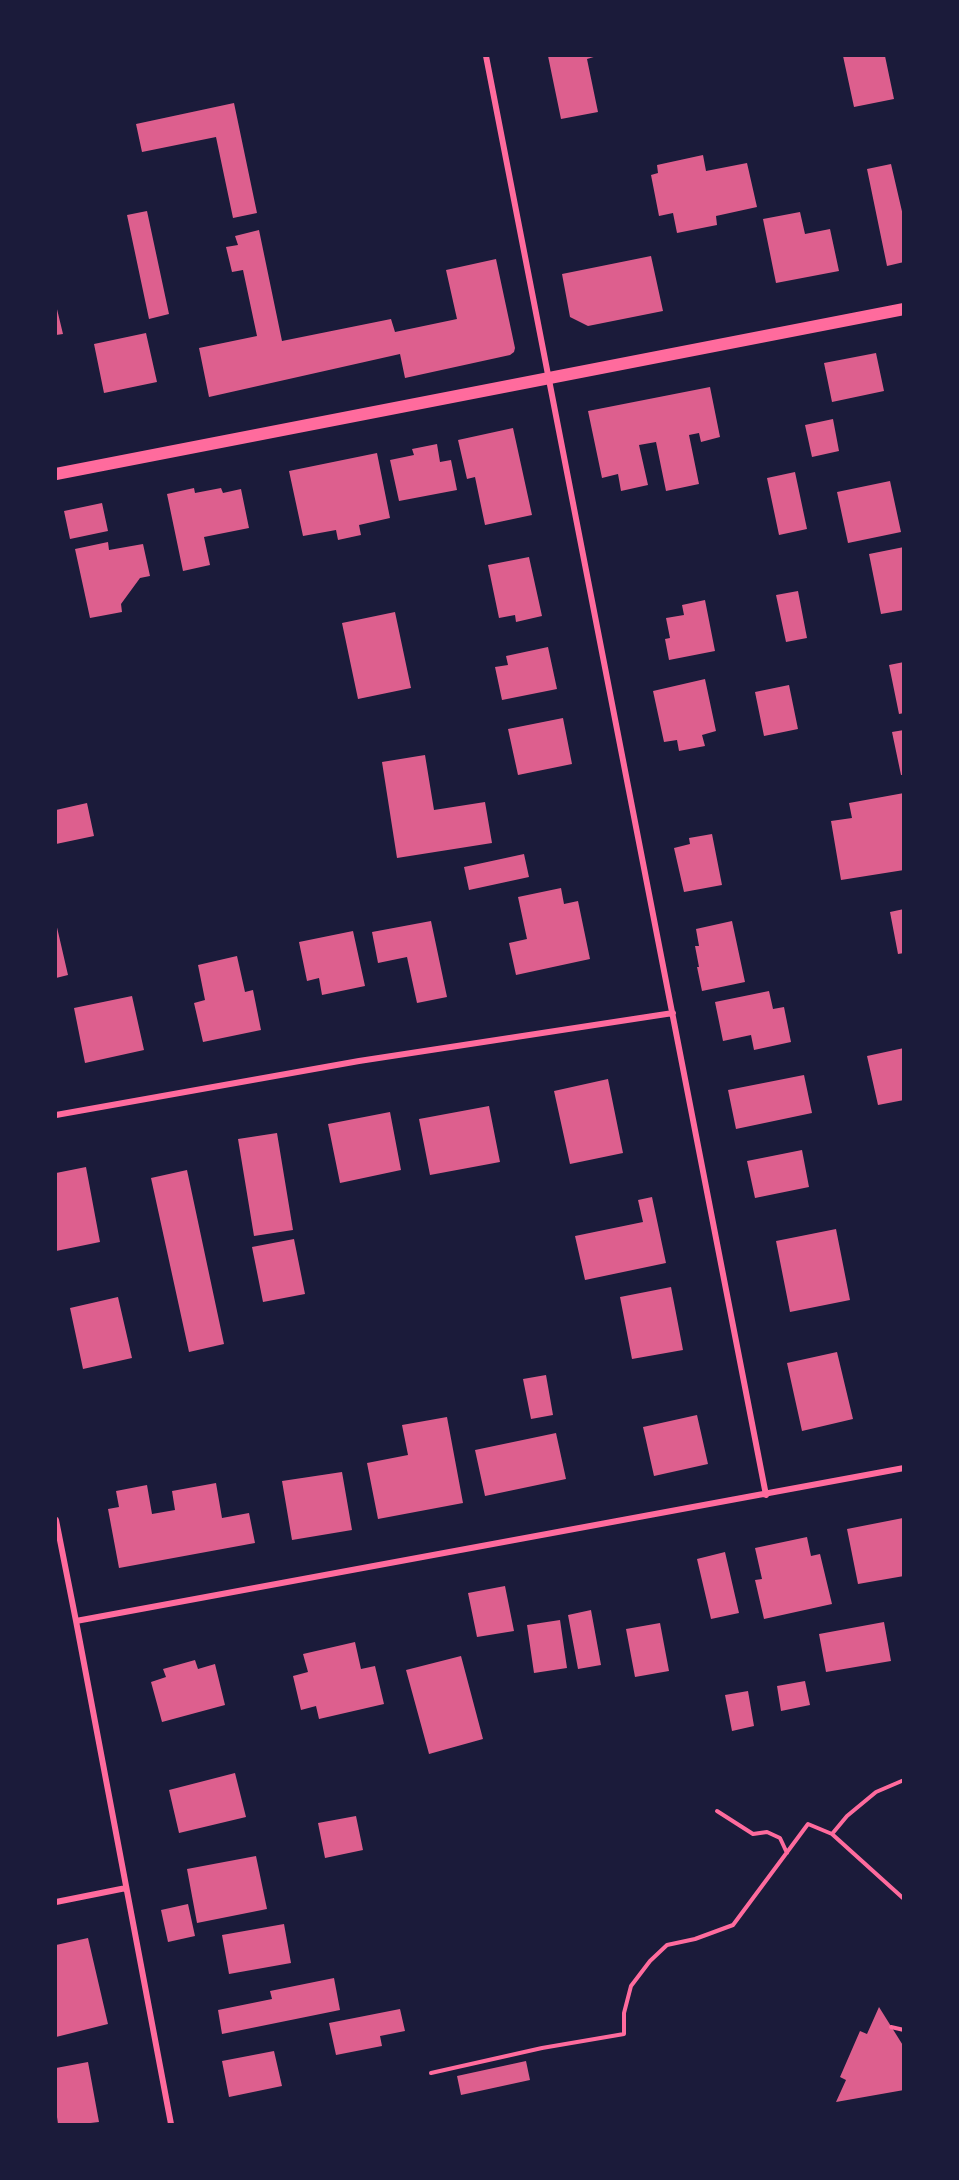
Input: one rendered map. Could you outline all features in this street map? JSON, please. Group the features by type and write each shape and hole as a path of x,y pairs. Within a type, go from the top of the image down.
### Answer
{"main road":[{"path":"56,474 903,309"}],"street":[{"path":"486,56 766,1495"},
{"path":"56,1115 359,1061 673,1013"},
{"path":"76,1621 903,1468"},
{"path":"56,1520 171,2124"},
{"path":"56,1902 126,1888"}],"path":[{"path":"832,1834 848,1816 876,1792 903,1780"},
{"path":"717,1811 753,1834 767,1832 780,1838 788,1854"},
{"path":"431,2073 542,2048 624,2034 624,2013 630,1986 650,1961 668,1946 695,1939 733,1924 788,1854 808,1824 832,1834 903,1899"},
{"path":"891,2027 903,2030"}],"building":[{"path":"548,56 597,56 587,59 598,112 561,119"},
{"path":"843,56 885,56 894,99 854,107"},
{"path":"234,103 257,213 233,218 216,137 142,152 136,124"},
{"path":"703,155 706,171 747,163 757,207 716,216 717,225 677,233 673,213 659,216 651,175 658,173 657,165"},
{"path":"891,164 904,220 904,262 887,266 867,169"},
{"path":"147,211 169,314 149,319 127,215"},
{"path":"800,212 805,234 830,229 839,271 776,283 763,219"},
{"path":"259,230 282,341 391,319 395,332 457,319 446,270 496,259 514,352 510,355 405,378 400,354 209,397 199,348 257,336 243,270 232,272 226,247 238,245 235,236"},
{"path":"651,256 663,311 588,326 570,317 562,274"},
{"path":"56,305 63,334 56,335"},
{"path":"146,333 157,382 104,393 94,344"},
{"path":"876,353 884,391 832,402 824,363"},
{"path":"710,387 720,437 701,442 699,433 689,435 699,484 666,491 656,442 639,445 648,485 621,491 618,474 602,478 588,411"},
{"path":"833,419 839,451 812,457 805,425"},
{"path":"513,428 532,515 485,525 475,477 467,479 458,440"},
{"path":"437,444 440,462 451,460 457,490 399,501 390,460 414,455 412,449"},
{"path":"377,453 390,518 359,525 361,535 338,540 336,530 303,536 289,471"},
{"path":"795,472 807,529 779,535 767,478"},
{"path":"890,481 901,532 848,543 837,492"},
{"path":"194,488 195,493 221,488 223,493 241,489 249,528 204,537 210,565 183,571 167,494"},
{"path":"102,503 108,531 70,539 64,511"},
{"path":"108,542 109,550 143,544 150,576 140,578 121,604 122,612 90,618 75,549"},
{"path":"904,547 904,610 881,614 869,554"},
{"path":"529,557 542,616 516,622 515,615 499,618 488,565"},
{"path":"798,591 807,638 786,642 776,595"},
{"path":"705,600 715,651 669,660 665,639 670,638 666,618 684,615 682,605"},
{"path":"395,612 411,688 358,699 342,623"},
{"path":"548,647 557,689 502,700 495,667 508,665 506,656"},
{"path":"904,662 904,713 899,714 889,665"},
{"path":"705,679 716,731 702,735 705,746 679,751 677,740 664,742 653,691"},
{"path":"789,685 798,729 764,736 755,692"},
{"path":"563,718 572,764 518,775 508,729"},
{"path":"904,730 904,775 901,775 892,732"},
{"path":"425,755 434,810 485,802 492,843 397,858 382,762"},
{"path":"904,793 904,870 841,880 831,821 852,818 849,803"},
{"path":"87,803 94,836 56,844 56,810"},
{"path":"712,834 722,885 684,892 674,848 690,844 689,838"},
{"path":"524,854 529,877 469,890 464,867"},
{"path":"561,888 564,904 578,901 590,959 516,975 509,943 527,939 518,897"},
{"path":"904,909 904,953 898,954 890,912"},
{"path":"431,921 447,997 417,1003 407,957 378,963 372,932"},
{"path":"732,921 745,982 702,991 697,967 699,967 695,946 699,946 696,929"},
{"path":"56,923 68,975 56,978"},
{"path":"353,931 365,986 322,995 319,978 307,981 299,942"},
{"path":"237,956 245,992 253,990 261,1030 203,1042 194,1003 205,1000 198,965"},
{"path":"769,991 773,1009 784,1007 791,1042 754,1050 751,1035 723,1041 715,1002"},
{"path":"132,996 144,1050 85,1063 74,1008"},
{"path":"904,1048 904,1100 878,1105 867,1056"},
{"path":"804,1075 812,1113 736,1129 728,1090"},
{"path":"608,1079 623,1153 570,1164 554,1091"},
{"path":"489,1106 500,1162 430,1175 419,1119"},
{"path":"390,1112 401,1170 340,1183 328,1124"},
{"path":"277,1133 293,1230 254,1236 238,1139"},
{"path":"802,1150 809,1187 755,1198 747,1161"},
{"path":"86,1167 100,1242 56,1251 56,1173"},
{"path":"187,1170 224,1344 189,1352 151,1178"},
{"path":"652,1197 666,1263 585,1280 575,1236 643,1222 638,1200"},
{"path":"836,1229 850,1300 790,1312 776,1241"},
{"path":"294,1239 305,1294 263,1302 252,1247"},
{"path":"671,1287 683,1350 632,1359 620,1297"},
{"path":"118,1297 132,1358 83,1369 70,1308"},
{"path":"837,1352 853,1419 802,1431 787,1363"},
{"path":"546,1375 553,1415 531,1419 523,1379"},
{"path":"697,1415 708,1464 654,1476 643,1427"},
{"path":"447,1417 463,1503 378,1519 367,1463 408,1455 402,1425"},
{"path":"556,1433 566,1479 485,1496 475,1450"},
{"path":"342,1472 352,1530 292,1540 282,1481"},
{"path":"216,1483 222,1518 249,1513 255,1543 119,1568 108,1509 119,1507 116,1491 147,1485 152,1514 175,1510 172,1491"},
{"path":"903,1518 904,1576 858,1584 847,1529"},
{"path":"807,1537 811,1556 820,1554 832,1604 764,1619 755,1580 762,1579 755,1548"},
{"path":"725,1552 739,1613 711,1619 697,1559"},
{"path":"505,1586 514,1631 477,1637 468,1593"},
{"path":"591,1610 601,1665 578,1669 568,1615"},
{"path":"560,1620 567,1668 534,1673 527,1625"},
{"path":"884,1622 891,1661 826,1672 819,1634"},
{"path":"660,1623 669,1671 635,1677 626,1629"},
{"path":"355,1642 361,1669 375,1666 384,1704 319,1719 316,1706 301,1710 293,1676 308,1672 303,1654"},
{"path":"461,1656 483,1739 429,1754 406,1670"},
{"path":"195,1660 198,1669 215,1664 225,1705 162,1722 151,1682 166,1677 163,1669"},
{"path":"805,1681 810,1705 781,1711 777,1686"},
{"path":"748,1691 754,1726 732,1731 725,1695"},
{"path":"235,1773 246,1817 179,1833 169,1790"},
{"path":"356,1816 363,1850 325,1858 318,1823"},
{"path":"256,1856 267,1909 197,1923 187,1869"},
{"path":"188,1904 195,1936 168,1942 161,1910"},
{"path":"284,1924 291,1963 229,1974 222,1935"},
{"path":"88,1938 108,2024 56,2037 56,1945"},
{"path":"334,1978 340,2010 222,2034 218,2010 272,1999 270,1991"},
{"path":"879,2007 904,2047 904,2090 836,2102 846,2080 840,2077 860,2031 867,2034"},
{"path":"400,2009 405,2031 380,2036 382,2046 336,2055 329,2023"},
{"path":"274,2051 282,2086 229,2097 222,2061"},
{"path":"526,2061 530,2080 461,2095 457,2076"},
{"path":"88,2062 99,2122 58,2124 56,2068"}]}
